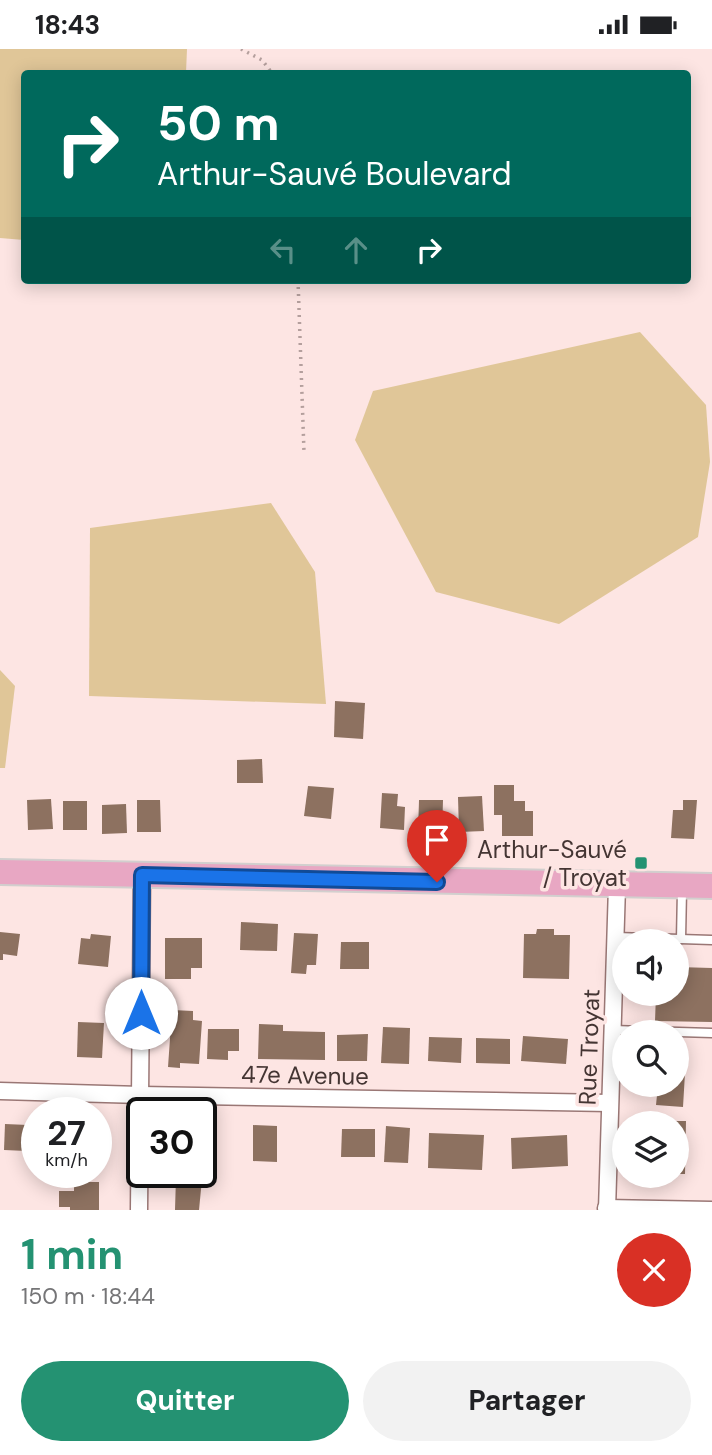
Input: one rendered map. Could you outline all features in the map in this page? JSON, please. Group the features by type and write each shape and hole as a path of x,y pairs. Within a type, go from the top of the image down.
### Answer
{"main road":[{"path":"0,872 712,886"}],"street":[{"path":"139,1210 142,875"},
{"name":"Rue Troyat","path":"615,929 617,886"},
{"name":"Rue Troyat","path":"607,1209 612,1030"},
{"name":"47e Avenue","path":"0,1091 609,1103"},
{"path":"607,1209 712,1210"}],"lane":[{"path":"681,929 682,886"},
{"path":"689,939 712,940"},
{"path":"689,1032 712,1033"}],"path":[{"path":"241,49 262,60 270,70"},
{"path":"298,284 304,452"}],"shaded area":[{"path":"0,49 187,49 186,70 21,70 21,240 0,238"},
{"path":"640,332 706,405 710,462 698,537 559,624 436,592 355,440 373,391"},
{"path":"271,503 315,572 326,704 89,696 90,528"},
{"path":"0,670 15,686 5,768 0,768"}],"building":[{"path":"335,701 365,703 363,739 334,737"},
{"path":"262,759 263,783 237,783 237,760"},
{"path":"494,785 514,785 514,801 525,801 525,811 533,811 533,836 502,836 502,815 494,815"},
{"path":"308,786 334,788 331,819 304,816"},
{"path":"382,793 398,794 397,806 405,807 404,830 380,828"},
{"path":"482,796 484,831 459,832 458,797"},
{"path":"51,799 53,829 28,830 27,800"},
{"path":"137,800 160,800 161,832 137,832"},
{"path":"419,800 443,800 442,834 418,833"},
{"path":"683,800 697,800 694,839 671,838 673,810 683,810"},
{"path":"63,801 87,801 87,830 63,830"},
{"path":"126,804 127,833 102,834 102,805"},
{"path":"241,922 278,924 277,951 240,950"},
{"path":"537,929 554,929 554,935 570,935 569,979 523,978 524,934 536,934"},
{"path":"0,932 20,934 17,956 3,954 3,960 0,960"},
{"path":"294,933 318,934 316,965 307,965 306,974 291,973"},
{"path":"91,934 111,936 108,967 78,964 81,938 90,939"},
{"path":"165,938 202,938 202,968 191,968 191,979 165,979"},
{"path":"341,942 369,942 369,969 340,969"},
{"path":"689,967 712,968 712,1022 655,1020 656,1006 689,1006"},
{"path":"172,1010 193,1011 193,1020 202,1021 199,1064 180,1063 180,1068 168,1067"},
{"path":"78,1022 104,1023 102,1058 77,1057"},
{"path":"259,1024 283,1025 283,1031 325,1032 325,1060 258,1059"},
{"path":"383,1027 410,1028 409,1064 381,1063"},
{"path":"208,1029 239,1029 239,1051 228,1051 228,1060 207,1059"},
{"path":"368,1034 367,1061 337,1061 337,1035"},
{"path":"523,1036 568,1039 566,1064 521,1061"},
{"path":"429,1037 462,1038 461,1063 428,1061"},
{"path":"476,1038 510,1039 510,1064 476,1063"},
{"path":"657,1097 684,1097 683,1107 656,1105"},
{"path":"5,1124 21,1125 21,1151 4,1150"},
{"path":"253,1125 277,1126 277,1162 253,1161"},
{"path":"386,1126 410,1128 408,1163 384,1162"},
{"path":"342,1129 375,1129 375,1157 341,1157"},
{"path":"429,1133 484,1135 482,1170 428,1168"},
{"path":"567,1135 568,1166 512,1169 511,1138"},
{"path":"74,1188 99,1188 99,1210 70,1210 70,1207 59,1207 59,1191 74,1191"},
{"path":"176,1188 201,1188 199,1210 175,1210"}],"place":[{"name":"Arthur-Sauvé / Troyat","path":"641,863"}],"route":[{"path":"141,1013 142,875 437,882"}]}
